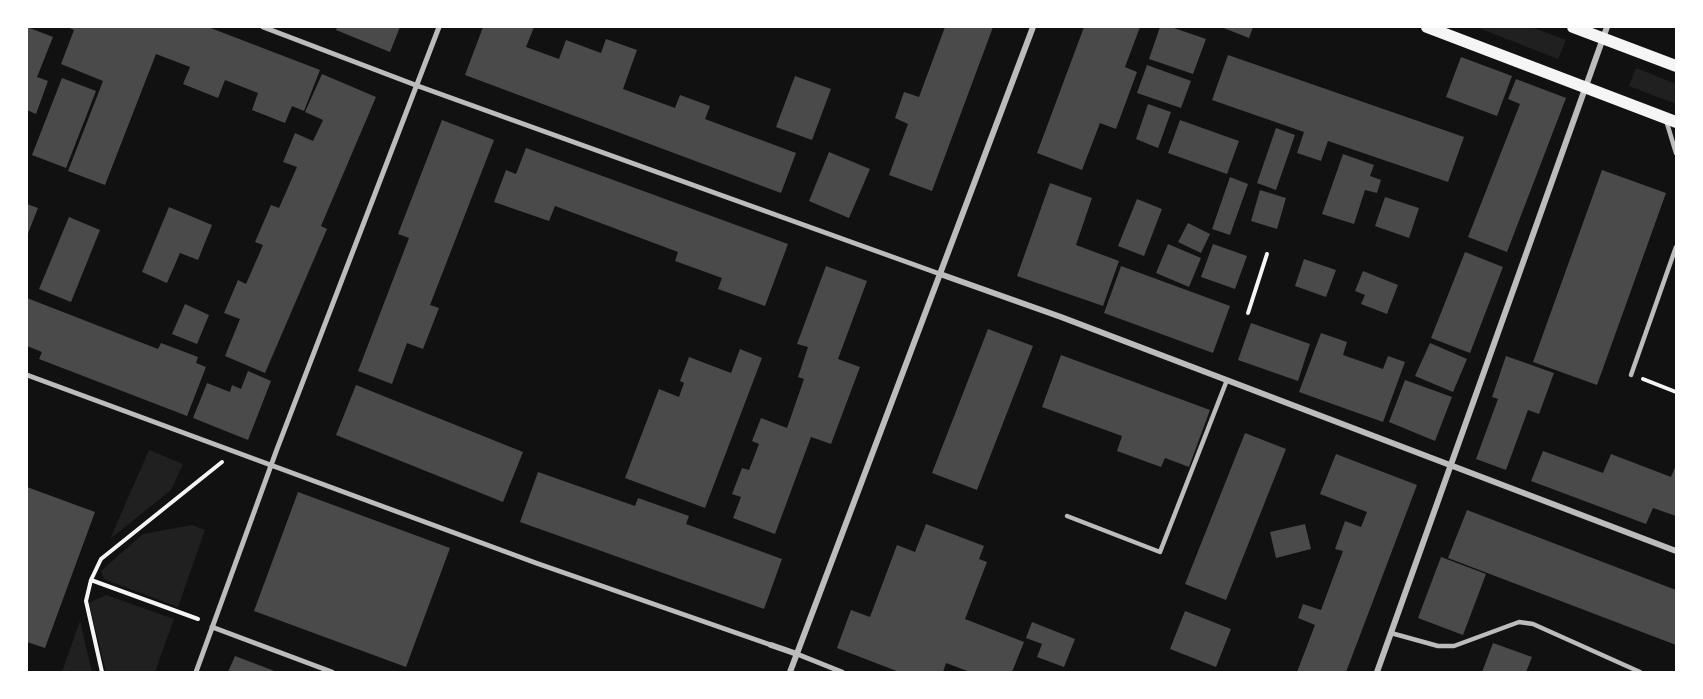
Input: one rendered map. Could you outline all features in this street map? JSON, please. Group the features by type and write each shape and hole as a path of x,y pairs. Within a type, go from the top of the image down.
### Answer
{"main road":[{"path":"1426,27 1670,120"},
{"path":"1573,27 1605,33 1676,66"}],"street":[{"path":"263,27 418,86 1227,380 1676,551"},
{"path":"196,672 271,464 439,27"},
{"path":"790,672 1033,27"},
{"path":"1377,672 1605,33"},
{"path":"27,375 536,563 797,654 842,672"},
{"path":"212,626 332,672"}],"lane":[{"path":"1670,120 1676,153"},
{"path":"1631,375 1676,246"},
{"path":"1067,516 1160,552 1227,380"},
{"path":"1391,633 1438,646 1454,646 1519,622 1533,624 1640,672"}],"path":[{"path":"1248,313 1267,255"},
{"path":"1631,375 1676,392"},
{"path":"102,672 86,601 91,580 101,560 236,451"},
{"path":"91,580 212,626"}],"shaded area":[{"path":"1476,27 1531,27 1566,40 1558,59"},
{"path":"1636,68 1676,84 1676,104 1629,86"},
{"path":"149,450 183,464 171,490 110,539"},
{"path":"192,525 205,530 178,607 104,579 101,571 143,534"},
{"path":"106,595 174,619 155,672 106,672 89,603"},
{"path":"80,621 92,672 62,672"}],"building":[{"path":"27,27 53,37 37,77 48,81 36,114 27,110"},
{"path":"67,27 208,27 320,70 304,111 292,106 285,123 252,110 258,93 225,80 218,98 183,84 190,67 156,54 105,185 68,171 103,81 61,64 74,30"},
{"path":"337,27 400,27 390,52 336,30"},
{"path":"483,27 534,27 526,47 559,59 566,40 601,53 606,39 637,50 623,89 675,108 680,95 710,106 705,119 796,153 781,193 465,75"},
{"path":"945,27 993,27 932,191 889,175 908,124 895,118 904,92 919,97"},
{"path":"1084,27 1140,27 1125,67 1137,72 1116,129 1100,123 1082,170 1037,153"},
{"path":"1160,27 1171,27 1206,39 1193,74 1149,59"},
{"path":"1221,27 1253,27 1249,38"},
{"path":"1228,55 1464,137 1448,182 1328,141 1321,161 1297,153 1304,132 1212,100"},
{"path":"1461,57 1512,76 1497,116 1446,97"},
{"path":"1147,65 1191,81 1181,108 1137,93"},
{"path":"322,74 376,97 321,226 327,229 265,373 225,356 240,319 224,313 238,280 246,284 263,245 255,242 271,205 279,208 297,167 283,162 295,133 313,141 323,120 305,112"},
{"path":"795,76 831,89 812,140 776,127"},
{"path":"62,78 96,91 66,168 32,155"},
{"path":"1516,79 1566,98 1507,252 1468,237 1520,104 1508,99"},
{"path":"1148,104 1171,112 1158,148 1136,139"},
{"path":"442,120 494,140 430,305 439,308 423,349 407,343 392,384 358,371 409,238 398,234"},
{"path":"1180,120 1239,141 1227,174 1168,153"},
{"path":"1276,128 1295,135 1276,190 1257,183"},
{"path":"526,148 788,244 765,306 718,289 722,278 675,261 678,252 555,206 549,221 494,202 506,170 516,174"},
{"path":"829,152 870,169 849,218 809,201"},
{"path":"1343,154 1374,165 1370,176 1381,180 1377,193 1365,190 1354,224 1322,214"},
{"path":"1602,170 1666,193 1597,385 1533,362"},
{"path":"1230,177 1248,184 1230,235 1212,229"},
{"path":"1050,183 1092,198 1076,245 1119,261 1103,306 1017,276"},
{"path":"1260,190 1286,198 1277,229 1251,221"},
{"path":"1385,197 1419,208 1409,238 1375,226"},
{"path":"1137,199 1162,209 1144,256 1118,246"},
{"path":"27,204 38,208 27,236"},
{"path":"169,207 212,225 198,260 180,253 167,283 142,272"},
{"path":"69,217 100,230 71,302 39,289"},
{"path":"1188,223 1210,234 1201,253 1178,242"},
{"path":"1168,244 1201,258 1189,287 1156,273"},
{"path":"1213,244 1247,256 1235,289 1201,277"},
{"path":"1465,252 1503,267 1470,353 1431,338"},
{"path":"1304,259 1336,270 1326,297 1295,286"},
{"path":"826,266 867,281 838,359 860,367 831,444 811,437 775,534 733,518 741,497 732,494 742,468 749,470 759,444 752,441 761,418 787,428 804,379 798,377 808,347 797,344"},
{"path":"1121,266 1230,306 1213,353 1104,313"},
{"path":"1363,271 1398,285 1387,314 1361,304 1365,295 1355,291"},
{"path":"27,298 158,349 161,343 198,357 196,363 206,367 187,416 39,359 42,352 27,346"},
{"path":"185,304 209,315 197,344 172,334"},
{"path":"1251,323 1310,344 1298,381 1238,360"},
{"path":"988,329 1033,346 977,490 932,473"},
{"path":"1321,333 1347,342 1343,355 1383,369 1388,356 1405,362 1383,422 1299,392"},
{"path":"1430,343 1467,359 1453,392 1415,376"},
{"path":"740,349 762,358 705,508 625,478 659,389 679,397 684,383 680,381 689,357 731,373"},
{"path":"1061,355 1210,410 1189,467 1165,458 1161,467 1117,451 1122,436 1042,407"},
{"path":"1506,356 1554,373 1539,414 1528,410 1506,470 1476,459 1498,399 1492,397"},
{"path":"248,371 271,381 248,440 193,418 207,383 230,392 232,385 241,389"},
{"path":"1405,380 1452,397 1435,441 1389,422"},
{"path":"356,385 523,452 503,502 336,435"},
{"path":"1245,433 1286,449 1226,600 1185,584"},
{"path":"1543,451 1603,473 1611,454 1671,477 1676,465 1676,516 1653,508 1646,524 1531,481"},
{"path":"1336,454 1417,485 1346,672 1297,672 1315,625 1298,618 1303,604 1321,610 1343,551 1335,549 1345,521 1361,527 1367,512 1320,494"},
{"path":"538,472 635,506 638,498 689,516 686,524 782,559 764,609 520,522"},
{"path":"27,487 95,512 45,648 27,642"},
{"path":"298,492 450,548 406,667 254,611"},
{"path":"1467,510 1676,590 1676,645 1448,558"},
{"path":"926,524 984,546 979,559 987,562 965,619 1024,642 1012,672 970,672 946,663 943,672 899,672 837,648 851,610 870,617 897,545 915,552"},
{"path":"1305,524 1311,549 1276,558 1270,532"},
{"path":"1441,557 1486,574 1463,635 1418,618"},
{"path":"1185,611 1231,629 1216,667 1170,649"},
{"path":"1032,622 1075,639 1064,667 1037,657 1042,644 1026,638"},
{"path":"1493,643 1532,657 1526,672 1482,672"},
{"path":"235,656 277,672 228,672"}]}
